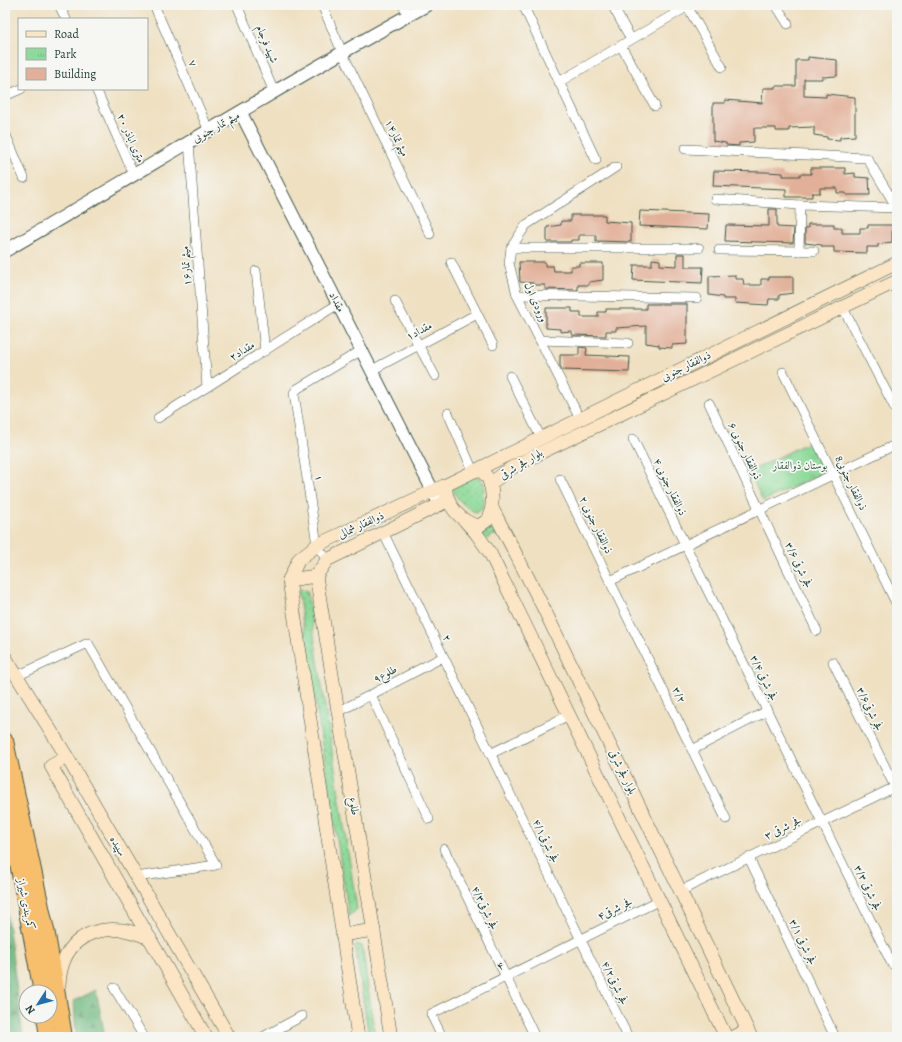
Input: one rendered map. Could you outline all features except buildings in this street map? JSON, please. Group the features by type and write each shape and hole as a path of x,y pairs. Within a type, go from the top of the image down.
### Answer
{"highway":[{"path":"5,740 47,935 55,984"},
{"name":"کمربندی شیراز","path":"5,793 41,984"},
{"path":"58,1003 64,1037"},
{"path":"46,1024 48,1037"}],"main road":[{"name":"ذوالفقار جنوبی","path":"474,471 738,340 897,264"},
{"name":"ذوالفقار جنوبی","path":"554,446 897,281"},
{"path":"738,340 745,354"},
{"name":"بلوار فجر شرقی","path":"490,484 512,468 554,446"},
{"path":"463,520 472,525 479,526 484,524 489,519 492,508 490,484 486,476 481,471 474,471 446,485 444,502 451,506 463,520 476,533 493,559 726,1037"},
{"name":"ذوالفقار شمالی","path":"289,580 299,559 317,545 446,485"},
{"name":"ذوالفقار شمالی","path":"316,576 327,560 444,502"},
{"name":"بلوار فجر شرقی","path":"492,508 514,554 542,605 749,1034"},
{"path":"493,559 492,548 495,543 500,541 505,543 514,554"},
{"path":"316,576 289,580 358,1037"},
{"name":"طلوع","path":"316,576 391,1037"},
{"name":"سپیده","path":"5,657 67,757 229,1037"},
{"name":"سپیده","path":"67,757 51,766 206,1037"},
{"path":"58,1003 60,969 70,949 85,935 102,929 125,930 150,938"},
{"path":"342,935 374,930"},
{"path":"734,1037 749,1034"}],"street":[{"path":"60,5 66,18"},
{"name":"۷","path":"154,5 209,131"},
{"name":"شهید فرجام","path":"237,5 274,92"},
{"name":"میثم تمار۱۴","path":"322,5 342,52 430,234"},
{"name":"میثم تمار جنوبی","path":"5,251 189,142 241,113 342,52 405,10 427,5"},
{"path":"523,5 596,160"},
{"path":"612,5 631,39"},
{"path":"776,5 788,24"},
{"path":"559,82 689,6 722,67"},
{"path":"621,46 656,106"},
{"path":"5,96 19,90"},
{"name":"۲۰ متری اباذر","path":"96,90 134,175"},
{"name":"مقداد","path":"241,113 433,491 444,502"},
{"path":"5,133 24,178"},
{"name":"میثم تمار۱۶","path":"189,142 207,388"},
{"path":"685,149 867,158 897,208"},
{"path":"511,248 526,225 616,167"},
{"path":"715,199 800,205 897,208"},
{"path":"799,251 800,205"},
{"path":"511,248 699,248"},
{"name":"ورودی اول","path":"511,248 509,263 517,295 580,419"},
{"path":"720,250 814,251"},
{"path":"451,262 494,345"},
{"path":"256,271 264,351"},
{"path":"517,295 697,298"},
{"path":"395,301 435,376"},
{"name":"مقداد۲","path":"158,418 338,304"},
{"path":"843,308 897,412"},
{"name":"مقداد۱","path":"372,370 477,314"},
{"path":"540,340 628,343"},
{"name":"۱","path":"327,560 317,545 294,393 297,389 362,350"},
{"name":"8ذوالفقار جنوبی","path":"782,372 897,605"},
{"path":"510,376 541,438"},
{"name":"۶ ذوالفقار جنوبی","path":"709,403 760,510"},
{"path":"448,413 474,471"},
{"name":"۴ ذوالفقار جنوبی","path":"633,439 685,545"},
{"path":"610,581 897,444"},
{"name":"۲ ذوالفقار جنوبی","path":"560,479 610,581"},
{"name":"۳/۶ فجر شرقی","path":"760,510 817,631"},
{"name":"۲","path":"383,532 490,754"},
{"name":"۳/۴ فجر شرقی","path":"685,545 822,822"},
{"name":"۳/۲","path":"610,581 726,819"},
{"path":"17,676 88,643 216,865 136,877"},
{"name":"طلوع۹","path":"338,712 443,657"},
{"name":"فجر شرقی۳/۶","path":"833,662 896,788"},
{"path":"371,695 429,818"},
{"path":"692,750 767,711"},
{"path":"490,754 569,715"},
{"name":"فجر شرقی۴/۱","path":"490,754 580,940"},
{"name":"۳ فجر شرقی","path":"680,891 896,788"},
{"name":"۳/۳ فجر شرقی","path":"822,822 892,964"},
{"name":"فجر شرقی۴/۳","path":"444,849 535,1037"},
{"name":"۳/۱ فجر شرقی","path":"749,858 835,1037"},
{"name":"فجر شرقی۴","path":"580,940 660,900"},
{"name":"۴","path":"442,1037 431,1014 580,940"},
{"name":"فجر شرقی۴/۲","path":"580,940 628,1037"},
{"path":"114,988 144,1037"},
{"path":"263,1037 302,1016"}],"green space":[{"name":"بوستان ذوالفقار","path":"809,442 824,472 763,501 749,472"},
{"path":"474,473 484,483 483,505 480,511 475,512 461,502 452,487"},
{"path":"493,522 498,535 493,535 487,539 478,530"},
{"path":"300,590 307,591 357,909 349,916 298,592"},
{"path":"5,900 18,999 18,1024 21,1024 23,1037 5,1037"},
{"path":"357,944 362,946 375,1037 369,1037 355,947"},
{"path":"96,990 105,1037 76,1037 74,1001"}]}
